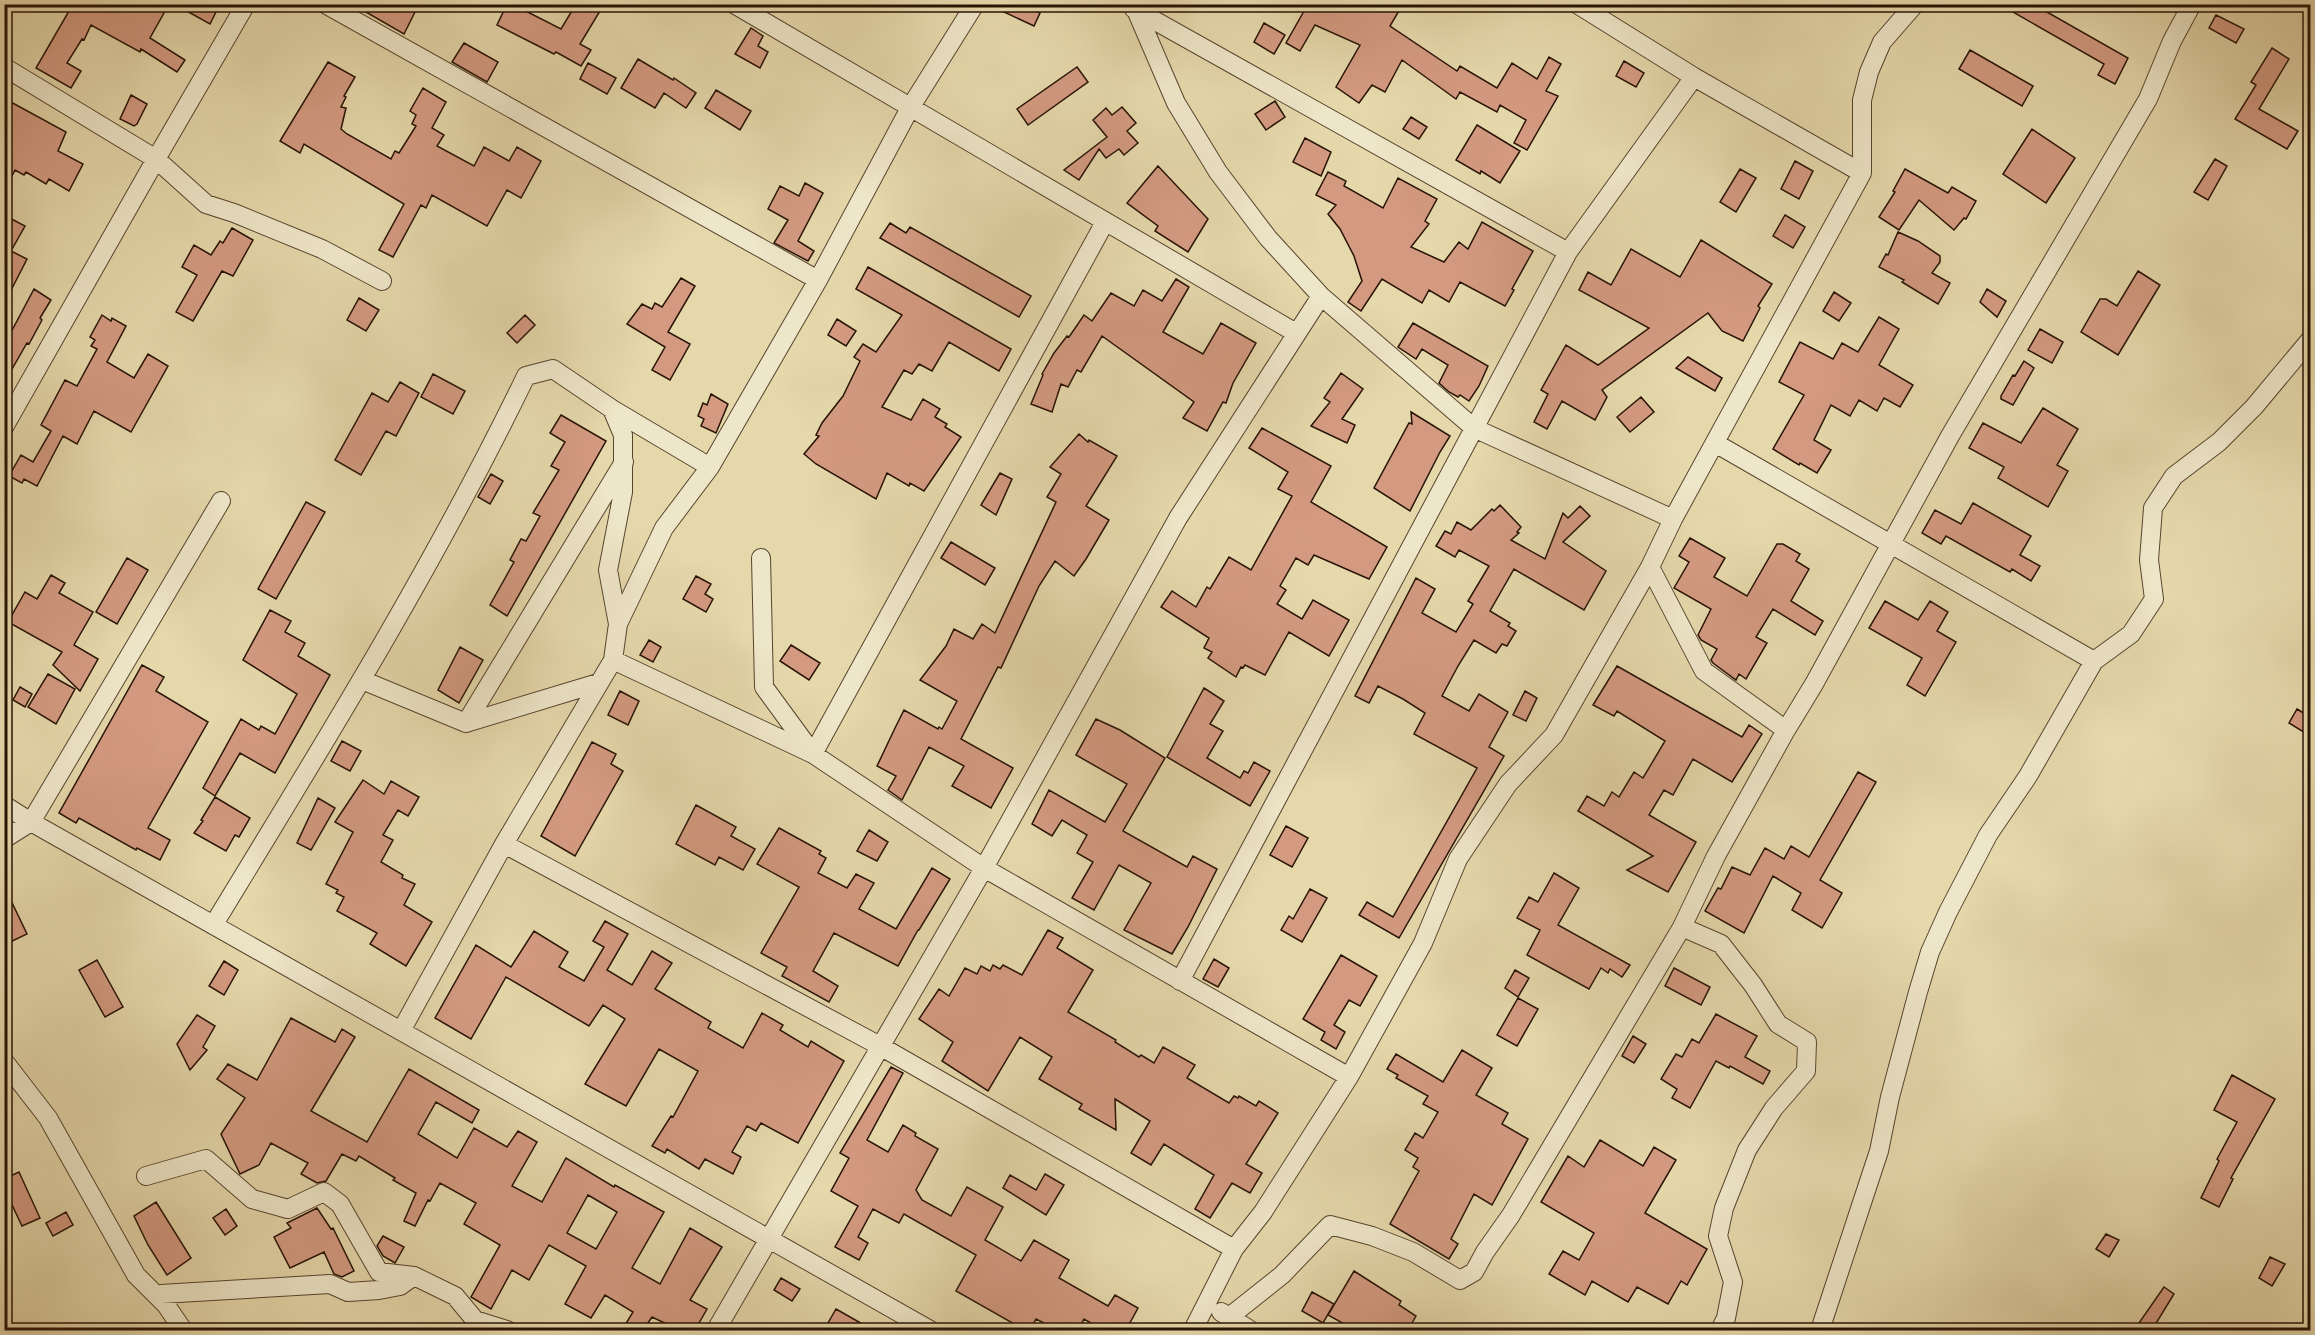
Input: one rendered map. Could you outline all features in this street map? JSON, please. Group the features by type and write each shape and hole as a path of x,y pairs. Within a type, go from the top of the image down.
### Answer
{"street":[{"path":"4,427 246,4"},
{"path":"325,4 818,280"},
{"path":"734,4 1296,333"},
{"path":"400,1031 504,843 613,660 618,624 664,528 710,467 818,280 910,108 975,4"},
{"path":"1577,4 1694,77 1862,173"},
{"path":"1193,1330 1234,1249 1263,1212 1349,1077 1423,943 1458,859 1508,784 1554,735 1650,567 1673,519 1862,173 1862,100 1869,72 1882,42 1915,4"},
{"path":"1229,1317 1282,1275 1330,1225 1372,1236 1413,1252 1460,1280 1474,1272 1485,1252 1512,1215 1682,927 1716,856 1956,426 2148,99 2172,41 2192,4"},
{"path":"1132,7 1568,252"},
{"path":"1132,7 1176,103 1218,172 1268,238 1321,296 1474,428 1673,519"},
{"path":"4,67 156,159 206,204 322,249 382,281"},
{"path":"1180,981 1568,252 1694,77"},
{"path":"813,754 1105,222"},
{"path":"716,1330 984,868 1178,518 1321,296"},
{"path":"1820,1330 1879,1150 1900,1054 1930,952 1964,880 1988,835 2028,776 2094,661 2131,634 2154,599 2149,560 2153,508 2174,476 2219,442 2254,407 2310,340"},
{"path":"214,924 362,680 419,579 526,376 553,369 612,409 710,467"},
{"path":"612,409 623,435 624,462 623,492 608,570 618,624"},
{"path":"1716,443 2094,661"},
{"path":"466,723 624,462"},
{"path":"4,839 31,822 220,501"},
{"path":"761,558 764,687 813,754"},
{"path":"1650,567 1704,671 1786,730"},
{"path":"613,660 813,754 984,868 1349,1077"},
{"path":"362,680 466,723 598,683"},
{"path":"4,805 930,1330"},
{"path":"504,843 880,1046 1234,1249"},
{"path":"1682,927 1721,944 1753,985 1778,1024 1807,1042 1806,1071 1774,1108 1747,1150 1724,1208 1718,1236 1733,1282 1726,1318 1720,1330"},
{"path":"4,1061 48,1118 136,1275 166,1305"},
{"path":"146,1176 206,1159 252,1199 288,1209 324,1192 340,1204 379,1272 414,1276 455,1296 475,1320 507,1330"},
{"path":"183,1330 161,1294 330,1284 348,1292 400,1286 414,1276"},
{"path":"1207,1304 1250,1330"}],"building":[{"path":"73,4 169,4 150,38 185,60 177,72 141,49 140,52 91,25 84,40 82,39 67,63 81,71 71,88 36,68"},
{"path":"174,4 220,4 210,24"},
{"path":"352,4 419,4 404,34"},
{"path":"507,4 512,4 561,29 576,4 590,4 600,11 580,44 591,50 581,66 497,25"},
{"path":"987,4 1039,4 1036,11 1040,13 1034,26"},
{"path":"1308,4 1403,4 1390,26 1457,71 1460,66 1497,88 1512,63 1537,79 1549,57 1561,64 1546,91 1558,96 1527,150 1514,143 1526,120 1500,105 1497,112 1460,92 1456,99 1402,60 1385,92 1372,85 1359,103 1336,87 1360,45 1315,25 1300,51 1286,43"},
{"path":"1999,4 2033,4 2128,58 2115,84 2098,75 2104,64"},
{"path":"2216,15 2244,29 2236,43 2209,28"},
{"path":"1264,23 1285,35 1274,54 1254,42"},
{"path":"751,28 763,36 758,46 768,52 760,68 735,54"},
{"path":"464,43 498,62 487,82 452,62"},
{"path":"2272,48 2289,59 2259,109 2298,131 2287,149 2235,119 2256,85 2251,82"},
{"path":"1970,50 2033,86 2022,106 1959,69"},
{"path":"638,59 673,80 674,78 696,93 686,108 664,93 655,108 621,88"},
{"path":"1624,61 1644,73 1636,87 1616,76"},
{"path":"328,62 355,77 344,96 346,97 341,107 346,108 341,129 347,134 391,159 395,151 399,153 416,126 412,124 416,115 410,111 423,88 446,102 432,128 444,135 437,146 474,166 484,147 509,161 517,147 541,161 521,198 507,190 487,226 432,195 426,208 421,205 393,257 379,250 404,204 304,144 300,153 280,141"},
{"path":"588,63 616,78 607,94 580,79"},
{"path":"1077,67 1088,82 1028,125 1017,109"},
{"path":"716,90 751,111 740,130 705,108"},
{"path":"131,95 147,104 134,126 120,119"},
{"path":"9,101 66,132 58,151 83,164 69,191 49,179 46,184 26,172 24,175 15,170 4,192 4,110"},
{"path":"1275,101 1285,117 1266,130 1255,114"},
{"path":"1122,107 1136,123 1127,131 1138,143 1124,155 1119,149 1106,158 1099,149 1079,180 1064,170 1107,137 1093,120 1106,108 1112,115"},
{"path":"1411,117 1427,127 1419,139 1403,129"},
{"path":"1477,125 1520,151 1500,183 1481,171 1480,174 1456,160"},
{"path":"2032,129 2075,158 2046,203 2003,174"},
{"path":"1305,138 1331,152 1321,176 1293,162"},
{"path":"2215,159 2227,166 2208,200 2194,192"},
{"path":"1795,161 1813,171 1799,199 1781,189"},
{"path":"1158,166 1208,219 1188,252 1155,231 1158,226 1127,203"},
{"path":"1740,169 1756,178 1736,212 1720,202"},
{"path":"1905,169 1948,193 1952,187 1976,201 1966,219 1964,218 1954,230 1919,200 1899,230 1879,217 1895,192 1893,191"},
{"path":"1328,172 1346,181 1344,186 1383,208 1398,178 1437,199 1425,221 1429,224 1411,247 1444,262 1459,242 1468,249 1482,222 1533,251 1505,306 1460,282 1449,302 1429,290 1422,303 1382,279 1361,311 1348,302 1362,281 1354,256 1340,229 1328,214 1336,205 1316,195"},
{"path":"805,183 823,193 798,241 814,251 808,261 774,243 788,220 768,209 780,186 799,196"},
{"path":"4,215 25,226 11,251 27,259 4,304"},
{"path":"1785,215 1805,227 1793,248 1773,236"},
{"path":"890,223 906,233 910,227 1031,296 1019,317 880,238"},
{"path":"232,228 253,240 233,276 222,271 193,321 176,312 197,275 182,267 194,245 211,255 220,241 223,243"},
{"path":"1898,232 1918,241 1940,256 1940,262 1932,273 1950,283 1938,304 1902,282 1904,280 1879,267 1886,254 1888,255"},
{"path":"1701,240 1772,284 1758,306 1760,308 1743,341 1722,331 1708,313 1602,390 1607,397 1595,420 1562,401 1547,429 1534,422 1548,394 1541,390 1566,345 1598,365 1649,328 1579,290 1588,272 1611,285 1631,249 1680,277"},
{"path":"868,267 1011,349 999,371 949,342 932,371 919,364 912,374 904,370 882,407 911,420 923,399 940,409 935,417 947,424 945,427 961,437 924,491 910,483 909,486 887,473 876,499 816,464 804,454 819,436 816,435 822,423 843,396 860,361 854,357 863,344 876,352 902,315 856,289"},
{"path":"2138,271 2160,285 2118,355 2081,332 2100,299 2106,299 2117,306"},
{"path":"681,278 695,286 668,332 690,344 670,380 652,370 665,347 627,324 642,304 652,309 655,303 662,307"},
{"path":"1176,279 1189,287 1163,332 1203,354 1221,323 1256,343 1233,383 1226,403 1223,402 1207,431 1183,418 1194,402 1102,336 1081,372 1077,370 1068,387 1061,384 1052,412 1031,404 1042,374 1054,353 1067,336 1069,337 1084,315 1092,321 1111,293 1134,306 1143,290 1162,301"},
{"path":"34,289 51,300 29,344 27,343 4,383 4,331 10,334"},
{"path":"1987,289 2006,301 1997,317 1980,302"},
{"path":"1834,292 1851,303 1839,321 1823,311"},
{"path":"359,298 379,310 366,331 347,320"},
{"path":"102,315 126,326 107,362 134,378 148,354 168,366 131,432 94,411 77,444 63,436 37,486 24,479 22,483 9,476 21,455 33,462 51,431 41,425 65,380 77,386 97,349 91,346 95,340 90,337"},
{"path":"525,315 535,325 517,343 507,333"},
{"path":"1879,317 1899,329 1879,365 1913,385 1900,407 1884,398 1877,411 1859,400 1850,416 1831,405 1814,440 1831,450 1817,473 1773,449 1804,395 1779,382 1800,342 1833,359 1842,343 1858,352"},
{"path":"837,319 856,331 846,346 828,335"},
{"path":"1413,323 1488,366 1469,401 1449,392 1439,383 1448,365 1422,349 1416,359 1398,347"},
{"path":"2040,329 2063,342 2052,363 2028,350"},
{"path":"1688,357 1722,378 1715,391 1676,368"},
{"path":"2024,361 2034,368 2013,405 2001,399 2001,396"},
{"path":"1341,373 1363,389 1342,419 1355,425 1347,443 1311,426 1330,402 1324,398"},
{"path":"433,374 465,391 453,414 421,397"},
{"path":"400,382 419,393 396,436 386,431 361,475 335,460 372,393 388,402"},
{"path":"711,394 728,404 716,433 701,426 704,419 698,416 703,403 707,405"},
{"path":"1641,397 1654,412 1630,432 1617,417"},
{"path":"2043,408 2078,429 2057,465 2068,471 2048,507 1998,478 2004,467 1969,448 1983,423 2021,443"},
{"path":"1411,412 1450,436 1410,511 1374,488 1409,423 1412,424"},
{"path":"561,415 606,441 507,616 490,605 514,562 510,560 521,539 526,541 540,516 533,513 559,470 551,466 565,442 550,433"},
{"path":"1262,428 1331,466 1311,502 1387,547 1369,579 1314,555 1308,565 1296,558 1280,586 1286,590 1277,604 1302,619 1313,600 1349,620 1329,656 1289,632 1265,675 1245,665 1241,667 1236,677 1208,658 1212,652 1204,648 1209,638 1161,607 1172,591 1196,607 1207,587 1210,589 1229,557 1251,570 1292,496 1278,489 1288,472 1249,448"},
{"path":"1079,434 1088,442 1089,440 1117,456 1086,506 1109,520 1074,576 1055,561 1039,586 1001,668 998,667 961,739 1013,768 991,808 952,786 964,766 929,747 902,800 888,790 896,776 877,766 896,726 904,710 942,729 957,701 920,680 946,646 954,629 973,639 982,624 995,633 1056,502 1047,497 1061,474 1050,467"},
{"path":"1000,473 1012,479 996,515 981,505"},
{"path":"491,474 503,481 490,504 478,497"},
{"path":"306,502 325,512 276,599 258,589"},
{"path":"1973,503 2031,536 2020,555 2040,566 2031,581 2012,569 2010,572 1946,536 1941,544 1922,533 1935,510 1961,524"},
{"path":"1500,505 1521,527 1517,532 1519,533 1511,540 1545,559 1563,513 1568,518 1580,506 1590,516 1563,542 1606,571 1584,610 1514,569 1490,611 1510,623 1508,626 1516,631 1507,646 1502,644 1496,653 1474,640 1458,666 1442,696 1469,711 1479,694 1508,712 1489,747 1504,756 1399,938 1359,915 1367,902 1393,917 1477,768 1414,734 1425,713 1403,699 1378,686 1369,703 1355,696 1416,578 1435,589 1422,613 1456,632 1473,604 1468,601 1489,566 1459,550 1455,557 1436,546 1445,531 1451,534 1457,522 1471,530 1492,509 1494,511"},
{"path":"1690,538 1725,558 1714,577 1747,596 1777,544 1783,544 1800,554 1796,561 1809,569 1791,601 1823,621 1815,635 1773,609 1756,637 1767,643 1746,679 1739,674 1736,680 1713,663 1711,660 1717,649 1701,640 1698,635 1711,609 1674,588 1689,562 1679,556"},
{"path":"951,542 995,568 985,585 941,558"},
{"path":"127,558 148,570 117,624 96,612"},
{"path":"51,575 65,583 59,593 93,612 74,645 98,659 80,691 53,665 62,652 8,622 25,592 37,599"},
{"path":"696,576 711,584 705,594 713,599 706,612 683,599"},
{"path":"1885,601 1918,620 1930,601 1948,612 1937,631 1956,642 1925,696 1907,685 1922,658 1869,628"},
{"path":"270,610 291,621 285,632 305,643 298,656 330,675 275,773 240,753 215,796 203,788 241,719 259,730 261,726 275,734 297,694 243,660"},
{"path":"649,640 661,647 653,662 640,655"},
{"path":"791,645 820,663 809,680 780,661"},
{"path":"460,647 483,660 459,703 438,690"},
{"path":"142,665 164,677 156,691 208,722 148,828 170,840 160,860 137,848 136,850 79,818 76,823 59,813"},
{"path":"1617,666 1742,737 1749,725 1762,734 1732,782 1693,759 1673,795 1664,790 1649,815 1696,842 1668,892 1627,870 1653,856 1578,811 1587,796 1604,806 1612,792 1619,797 1634,772 1643,778 1665,741 1617,711 1614,716 1593,705"},
{"path":"48,674 75,689 56,724 28,707"},
{"path":"20,687 32,694 25,707 13,700"},
{"path":"1204,688 1224,701 1210,724 1223,731 1207,758 1240,778 1244,771 1248,773 1254,762 1270,771 1250,806 1167,757"},
{"path":"620,691 639,701 628,725 608,715"},
{"path":"1525,691 1537,698 1526,721 1513,715"},
{"path":"2297,709 2310,717 2310,736 2289,723"},
{"path":"1096,719 1120,730 1165,758 1123,831 1187,867 1193,856 1217,869 1172,954 1124,930 1151,883 1119,865 1094,910 1072,898 1093,862 1077,853 1087,835 1062,820 1052,836 1032,824 1049,790 1105,822 1127,784 1076,755"},
{"path":"342,741 361,751 350,771 331,761"},
{"path":"592,742 616,754 611,764 623,771 575,856 541,836"},
{"path":"1858,772 1876,782 1820,880 1842,893 1822,928 1792,910 1801,893 1773,876 1744,933 1705,911 1718,888 1721,889 1732,867 1750,875 1765,848 1784,859 1791,846 1809,857"},
{"path":"363,780 384,794 391,781 419,797 408,816 398,810 383,835 393,840 381,862 403,875 402,878 415,884 404,905 432,922 406,966 370,944 377,933 337,911 344,897 336,893 338,890 326,884 353,832 335,822"},
{"path":"215,797 250,818 239,837 235,835 226,851 194,833"},
{"path":"318,798 335,808 311,850 297,843"},
{"path":"696,805 736,827 731,836 755,849 743,870 719,857 715,865 676,844"},
{"path":"1286,826 1308,838 1292,867 1270,855"},
{"path":"779,828 821,851 819,854 826,858 818,873 847,888 856,874 874,883 859,909 896,929 932,868 950,879 898,966 834,933 813,971 838,986 829,1002 782,976 787,967 761,953 799,887 757,864"},
{"path":"869,830 888,842 877,861 857,851"},
{"path":"1554,873 1579,888 1558,925 1630,965 1622,977 1610,969 1608,973 1601,968 1589,989 1527,955 1540,930 1517,918 1529,897 1538,902"},
{"path":"4,886 27,934 4,945"},
{"path":"1310,889 1327,898 1302,942 1281,930 1289,916 1293,919"},
{"path":"605,921 628,934 607,970 632,985 652,951 672,963 655,989 711,1022 708,1028 743,1048 762,1013 783,1025 780,1030 808,1047 811,1041 844,1061 798,1143 761,1123 756,1131 747,1126 732,1152 741,1157 733,1174 705,1159 699,1169 667,1149 665,1153 652,1146 671,1116 673,1117 698,1071 659,1049 626,1106 585,1084 625,1019 603,1005 589,1026 506,977 471,1039 435,1018 476,945 511,967 534,931 568,952 559,967 584,981 604,947 593,941"},
{"path":"1048,930 1063,938 1057,948 1093,970 1068,1012 1116,1040 1115,1042 1139,1057 1141,1055 1154,1063 1163,1047 1195,1065 1187,1078 1229,1103 1234,1096 1238,1098 1239,1096 1256,1106 1259,1101 1278,1113 1246,1164 1262,1173 1250,1193 1232,1183 1210,1218 1195,1209 1214,1175 1164,1144 1151,1165 1131,1153 1150,1121 1115,1099 1116,1130 1079,1109 1082,1104 1039,1079 1052,1057 1020,1037 988,1091 942,1061 953,1042 919,1019 939,989 949,996 965,968 977,974 981,966 990,971 993,965 1000,969 1003,965 1022,975"},
{"path":"1341,955 1377,976 1360,1006 1349,1000 1334,1025 1345,1032 1336,1049 1321,1040 1325,1032 1303,1019"},
{"path":"1214,959 1229,968 1218,987 1203,979"},
{"path":"97,960 123,1007 105,1017 79,970"},
{"path":"224,961 238,970 224,995 209,986"},
{"path":"1674,968 1710,987 1701,1005 1665,986"},
{"path":"1515,970 1529,978 1518,997 1505,988"},
{"path":"1518,998 1538,1009 1517,1046 1497,1035"},
{"path":"1716,1014 1757,1036 1745,1057 1770,1071 1763,1084 1716,1061 1690,1108 1672,1098 1677,1089 1661,1079 1676,1054 1682,1057 1692,1039 1699,1043"},
{"path":"197,1015 215,1026 203,1047 207,1050 190,1070 177,1044"},
{"path":"291,1018 335,1042 342,1029 355,1037 311,1111 367,1142 409,1069 479,1110 472,1123 436,1102 418,1134 457,1158 474,1128 507,1147 518,1131 537,1142 512,1186 542,1202 566,1158 614,1187 615,1185 664,1212 632,1268 660,1284 690,1228 722,1247 690,1300 707,1309 695,1330 679,1330 652,1317 643,1330 622,1330 633,1312 605,1295 591,1318 565,1304 586,1266 549,1245 529,1280 512,1270 491,1309 471,1297 500,1245 464,1224 476,1203 440,1183 430,1201 428,1200 415,1226 404,1221 416,1193 359,1156 356,1161 342,1154 326,1181 317,1183 301,1174 308,1163 271,1143 259,1165 240,1174 221,1134 245,1098 217,1079 228,1064 257,1080","holes":["588,1195 617,1212 596,1249 567,1233"]},
{"path":"1633,1036 1646,1044 1634,1063 1622,1056"},
{"path":"1462,1050 1492,1068 1476,1095 1508,1113 1502,1124 1528,1139 1492,1205 1474,1194 1451,1239 1458,1244 1449,1259 1390,1224 1419,1171 1413,1167 1418,1158 1405,1150 1415,1133 1423,1138 1438,1112 1423,1104 1428,1096 1396,1078 1398,1075 1387,1069 1396,1054 1443,1082"},
{"path":"891,1067 903,1073 867,1140 888,1152 903,1125 916,1133 915,1136 938,1149 916,1190 922,1200 951,1216 967,1187 1003,1207 985,1240 1021,1261 1034,1240 1069,1260 1059,1278 1108,1306 1115,1295 1138,1308 1126,1330 1103,1330 1084,1319 1078,1330 1058,1330 1036,1319 1030,1330 1025,1330 956,1291 976,1255 904,1214 899,1223 873,1209 858,1237 868,1243 859,1260 835,1247 858,1206 831,1191 849,1158 840,1153"},
{"path":"2232,1075 2275,1099 2231,1178 2233,1179 2219,1207 2201,1198 2219,1161 2217,1159 2237,1122 2214,1110"},
{"path":"1600,1140 1643,1166 1654,1147 1676,1160 1645,1213 1707,1249 1687,1285 1681,1281 1668,1304 1637,1287 1628,1302 1592,1281 1585,1295 1549,1274 1563,1251 1579,1260 1594,1233 1541,1202 1568,1156 1584,1167"},
{"path":"19,1172 40,1218 22,1226 4,1188 4,1179"},
{"path":"1045,1174 1064,1185 1046,1215 1003,1188 1010,1175 1036,1190"},
{"path":"156,1202 191,1258 167,1275 148,1245 134,1216"},
{"path":"317,1208 331,1229 333,1228 354,1271 342,1277 334,1274 324,1252 290,1268 274,1237 291,1228 287,1223"},
{"path":"226,1209 237,1226 225,1235 213,1218"},
{"path":"66,1212 73,1225 53,1236 46,1223"},
{"path":"2106,1234 2119,1240 2109,1257 2096,1249"},
{"path":"383,1236 404,1247 395,1263 383,1256 377,1246"},
{"path":"2270,1257 2285,1264 2272,1286 2259,1278"},
{"path":"1354,1271 1401,1301 1399,1305 1416,1316 1408,1330 1355,1330 1328,1315"},
{"path":"781,1278 800,1289 792,1301 774,1290"},
{"path":"2164,1287 2174,1294 2152,1330 2139,1323"},
{"path":"1312,1292 1334,1304 1323,1323 1302,1311"},
{"path":"836,1309 873,1330 824,1330"}]}
